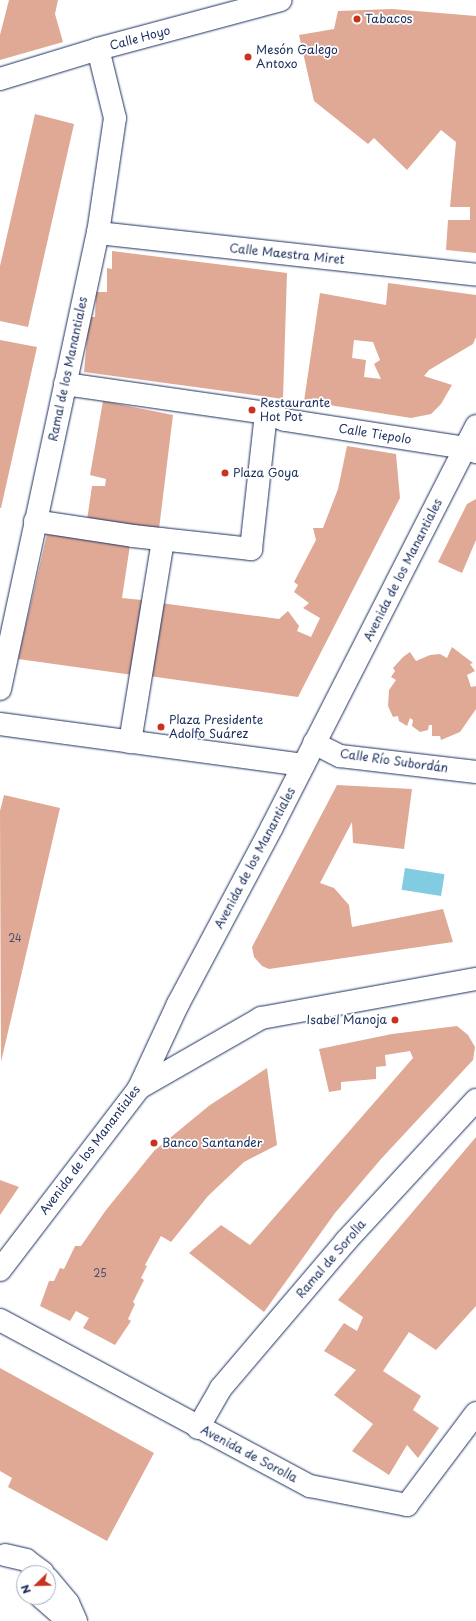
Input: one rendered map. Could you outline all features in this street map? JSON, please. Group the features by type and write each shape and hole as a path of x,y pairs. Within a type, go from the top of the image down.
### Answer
{"street":[{"name":"Calle Hoyo","path":"0,80 98,49 281,0"},
{"name":"Ramal de los Manantiales","path":"0,689 98,233 116,118 98,49"},
{"name":"Calle Maestra Miret","path":"98,233 476,275"},
{"name":"Calle Tiepolo","path":"65,384 275,416 471,450"},
{"path":"35,521 163,540 251,549 275,416"},
{"name":"Avenida de los Manantiales","path":"0,1270 139,1088 178,1004 314,743 471,450 476,426"},
{"path":"130,742 163,540"},
{"path":"0,724 303,765"},
{"name":"Calle Río Subordán","path":"314,743 340,756 476,772"},
{"path":"139,1088 261,1018 476,978"},
{"name":"Ramal de Sorolla","path":"198,1428 221,1388 241,1364 346,1241 476,1100"},
{"name":"Avenida de Sorolla","path":"0,1320 198,1428 310,1486 407,1505 476,1413"},
{"path":"2,1553 26,1560 33,1565"},
{"path":"2,1553 16,1566"},
{"path":"56,1589 68,1603 76,1621"},
{"path":"46,1605 55,1621"},
{"path":"50,1605 62,1615 64,1621"}],"water":[{"path":"405,868 445,874 441,896 402,890"}],"building":[{"path":"9,0 58,0 55,14 63,42 0,60 0,35"},
{"path":"392,9 476,16 476,253 446,250 448,220 470,220 470,207 450,207 456,142 441,130 407,170 374,138 368,144 314,101 299,35 334,29 338,11"},
{"path":"35,114 74,124 28,327 0,321 0,266"},
{"path":"112,251 287,273 283,399 84,372 89,317 95,317 96,292 107,292 107,268 112,269"},
{"path":"388,283 476,295 476,337 473,344 429,370 424,376 452,385 441,404 431,414 411,418 304,401 320,293 386,305","holes":["354,340 373,342 380,360 374,364 381,379 364,377 366,360 352,358"]},
{"path":"0,340 37,347 1,508 0,508"},
{"path":"103,401 173,415 159,529 87,520 92,486 105,486 106,479 90,475"},
{"path":"347,446 396,454 400,498 298,697 149,676 161,603 279,619 288,611 299,626 297,631 311,637 320,618 303,608 309,603 294,592 298,585 294,582 316,540 313,528 323,528 338,489"},
{"path":"476,499 476,540 462,573 438,562 467,504"},
{"path":"47,534 130,545 122,598 142,600 133,675 18,659"},
{"path":"452,647 473,663 470,664 475,671 467,675 471,687 476,686 476,709 460,732 441,740 440,736 432,736 432,725 429,725 428,730 420,732 412,726 413,720 410,718 407,726 399,721 398,716 393,717 388,706 389,690 396,680 391,677 395,671 393,668 410,652 416,661 430,655 440,654 447,658"},
{"path":"337,785 412,789 404,849 353,843 352,822 320,883 334,888 349,905 352,927 443,909 453,942 269,969 262,966 254,957 252,947"},
{"path":"4,795 60,808 1,1062 0,811"},
{"path":"457,1026 468,1035 475,1047 473,1060 381,1159 335,1213 264,1312 189,1253 221,1225 250,1245 413,1058 410,1051 385,1055 386,1066 376,1067 376,1079 341,1082 341,1090 329,1092 319,1049 392,1034"},
{"path":"267,1068 277,1145 244,1162 208,1196 171,1242 161,1236 145,1265 147,1266 141,1278 144,1280 133,1302 135,1304 128,1319 131,1321 115,1345 83,1328 89,1318 76,1311 70,1321 40,1306 49,1281 54,1281 60,1268 64,1269 75,1246 81,1246 106,1210 154,1151 210,1105"},
{"path":"476,1137 476,1306 436,1350 409,1332 383,1371 421,1396 413,1410 439,1428 418,1458 407,1445 389,1475 352,1451 373,1424 334,1395 356,1370 324,1351 344,1323 357,1331 363,1317 338,1300"},
{"path":"0,1180 19,1187 0,1215"},
{"path":"0,1368 154,1453 107,1541 8,1487 12,1478 0,1471"}],"place":[{"name":"Tabacos","path":"357,19"},
{"name":"Mesón Galego Antoxo","path":"248,57"},
{"name":"Restaurante Hot Pot","path":"252,410"},
{"name":"Plaza Goya","path":"225,473"},
{"name":"Plaza Presidente Adolfo Suárez","path":"161,727"},
{"name":"Isabel Manoja","path":"395,1020"},
{"name":"Banco Santander","path":"154,1143"}]}
